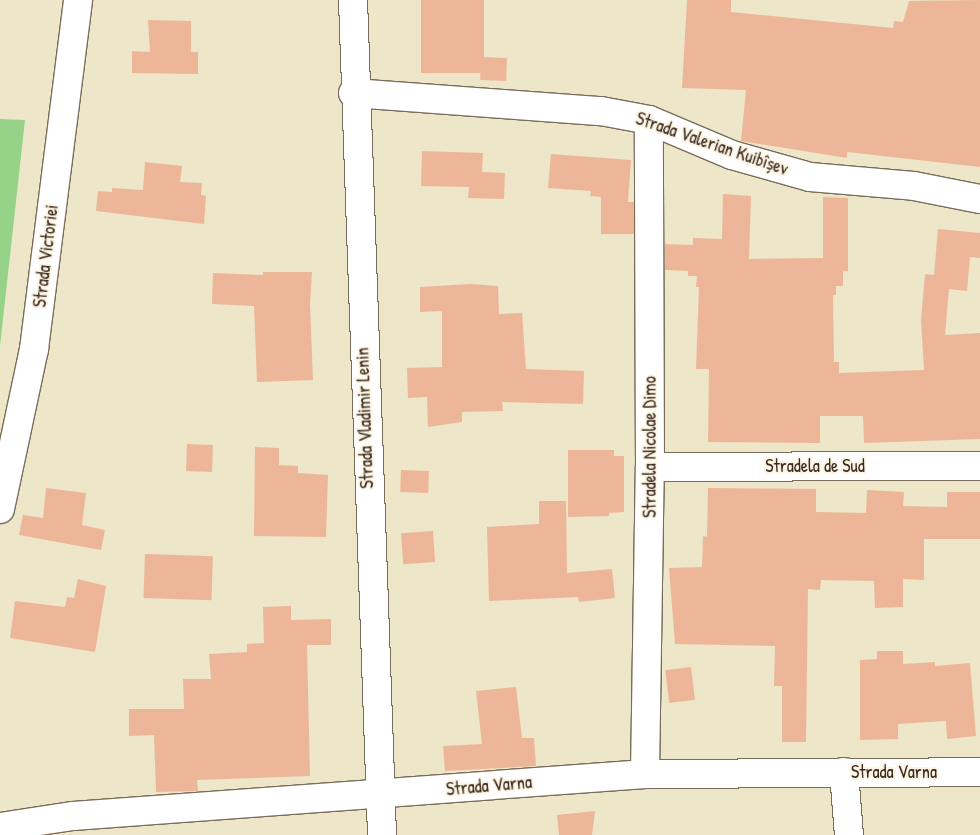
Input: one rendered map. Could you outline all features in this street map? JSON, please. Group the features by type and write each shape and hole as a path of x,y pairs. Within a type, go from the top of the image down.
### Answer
{"street":[{"name":"Strada Victoriei","path":"0,510 34,349 78,0"},
{"name":"Strada Vladimir Lenin","path":"352,0 378,793 382,835"},
{"name":"Strada Valerian Kuibîșev","path":"354,92 601,111 649,120 732,155 810,177 914,186 980,199"},
{"name":"Stradela Nicolae Dimo","path":"645,774 650,467 649,120"},
{"name":"Stradela de Sud","path":"650,467 980,466"},
{"path":"844,772 849,835"},
{"name":"Strada Varna","path":"0,827 73,826 378,793 645,774 980,772"}],"green space":[{"path":"0,119 25,120 0,346"}],"building":[{"path":"421,0 484,0 484,73 421,73"},
{"path":"687,0 731,0 731,12 893,28 894,21 903,22 909,1 980,0 980,167 847,152 847,158 741,141 746,90 682,88"},
{"path":"148,20 191,21 191,52 198,52 198,74 132,73 132,51 150,52"},
{"path":"481,57 507,58 506,81 480,80"},
{"path":"422,151 483,153 482,172 505,173 504,199 468,198 469,187 421,186"},
{"path":"551,154 631,160 628,202 634,202 634,234 601,234 601,197 590,196 591,191 548,188"},
{"path":"145,162 182,166 180,182 202,183 201,195 206,196 204,224 96,211 98,191 112,192 112,188 143,190"},
{"path":"723,194 751,196 749,259 823,258 823,197 848,198 848,271 843,271 843,286 836,286 836,295 833,295 834,362 839,362 839,373 924,370 921,320 925,274 934,275 938,229 980,233 980,258 970,257 967,291 949,289 945,335 980,333 980,439 864,443 863,416 820,416 820,443 708,442 709,369 696,369 699,287 696,287 697,276 688,276 688,271 665,270 665,244 693,245 693,238 722,239"},
{"path":"263,272 312,272 310,304 313,380 257,382 254,306 212,304 213,273 263,275"},
{"path":"470,284 498,286 499,314 522,313 526,369 584,371 583,404 502,402 503,411 462,412 462,422 428,427 427,397 408,398 407,368 442,367 442,311 420,312 420,287"},
{"path":"187,444 213,445 212,472 186,471"},
{"path":"255,447 279,448 279,465 298,466 298,473 328,475 326,537 254,536"},
{"path":"568,450 614,450 614,456 624,456 624,512 609,513 609,516 568,517"},
{"path":"401,470 429,471 428,493 400,492"},
{"path":"46,488 86,493 82,525 105,530 101,550 19,535 23,515 43,518"},
{"path":"708,488 816,489 816,512 866,513 867,490 904,492 903,506 947,507 947,492 980,492 980,539 924,539 924,580 903,579 903,607 875,608 874,581 821,580 820,590 808,589 806,742 782,742 782,686 774,686 775,646 675,644 669,568 702,567 703,536 707,537"},
{"path":"539,501 566,501 567,573 612,569 615,598 579,602 578,597 489,601 487,527 539,524"},
{"path":"433,531 435,562 403,564 401,533"},
{"path":"145,554 213,556 211,600 143,598"},
{"path":"78,579 106,586 95,652 10,638 15,601 65,607 67,597 74,598"},
{"path":"291,606 291,620 331,619 331,645 307,645 310,776 197,780 198,791 156,792 154,735 129,736 129,709 184,709 183,679 211,679 209,654 247,652 247,644 264,643 263,607"},
{"path":"877,651 903,651 903,664 935,662 935,666 970,663 976,736 947,739 946,721 898,724 898,739 860,740 860,660 877,659"},
{"path":"691,667 695,700 669,703 665,670"},
{"path":"516,687 522,738 534,738 536,766 445,771 443,746 482,744 476,691"},
{"path":"595,811 592,835 559,835 557,815"}]}
